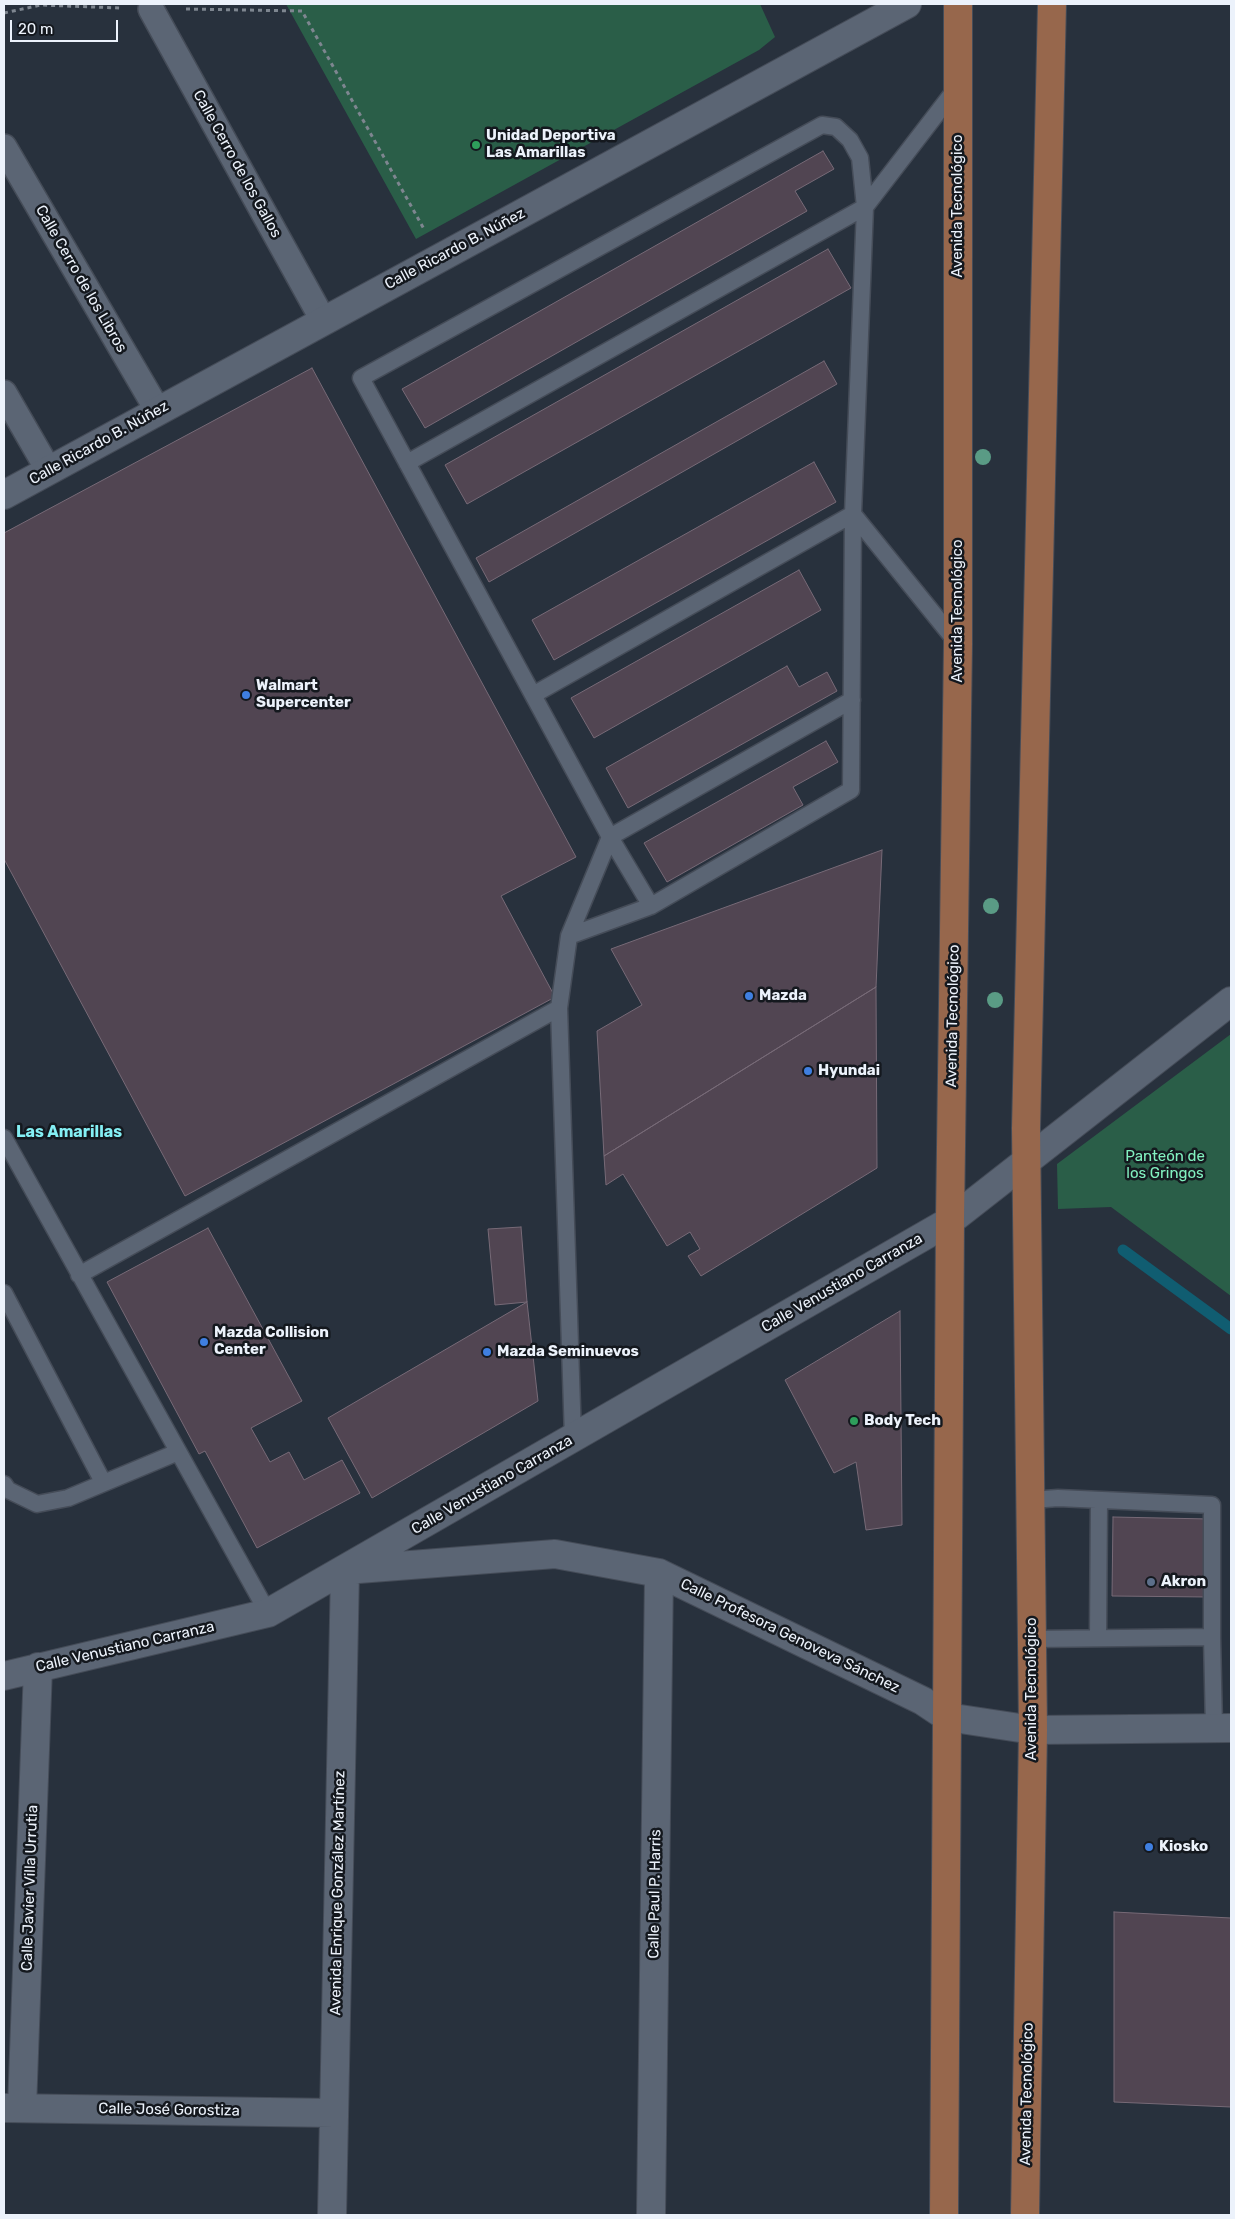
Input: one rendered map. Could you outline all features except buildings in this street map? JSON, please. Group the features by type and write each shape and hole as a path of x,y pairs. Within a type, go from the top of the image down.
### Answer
{"main road":[{"name":"Avenida Tecnológico","path":"944,2215 950,1219 958,644 958,4"},
{"name":"Avenida Tecnológico","path":"1025,2215 1033,1730 1032,1500 1026,1128 1052,4"}],"street":[{"name":"Calle Ricardo B. Núñez","path":"4,495 440,256 907,4"},
{"name":"Calle Cerro de los Gallos","path":"151,8 323,320"},
{"name":"Calle Cerro de los Libros","path":"4,147 158,411"},
{"path":"4,393 49,471"},
{"path":"1027,1163 1231,1001"},
{"name":"Calle Venustiano Carranza","path":"4,1676 268,1613 950,1219 1027,1163"},
{"name":"Calle Profesora Genoveva Sánchez","path":"345,1570 555,1554 659,1573 923,1701 947,1717 1033,1730 1223,1728"},
{"name":"Avenida Enrique González Martínez","path":"332,2215 345,1570"},
{"name":"Calle Paul P. Harris","path":"651,2215 659,1573"},
{"name":"Calle Javier Villa Urrutia","path":"13,2108 38,1667"},
{"name":"Calle José Gorostiza","path":"13,2108 334,2113"}],"lane":[{"path":"407,463 864,207 958,86"},
{"path":"569,936 651,906 851,790 853,514 864,207 860,158 850,140 836,127 822,125 361,378 610,838 651,906"},
{"path":"853,514 958,644"},
{"path":"533,695 853,514"},
{"path":"573,1438 559,1008 569,936 610,838 852,700"},
{"path":"80,1275 559,1008"},
{"path":"4,1138 268,1613"},
{"path":"4,1293 103,1482"},
{"path":"4,1484 8,1490 37,1504 68,1498 178,1452"},
{"path":"1032,1500 1058,1498 1212,1505 1212,1637 1223,1728"},
{"path":"1098,1638 1099,1501"},
{"path":"1032,1638 1212,1637"}],"path":[{"path":"4,14 40,5 302,11 440,256"}],"green space":[{"name":"Unidad Deportiva Las Amarillas","path":"286,4 760,4 775,37 759,50 416,239"},
{"name":"Panteón de los Gringos","path":"1231,1034 1231,1296 1111,1207 1058,1209 1057,1164"}],"waterway":[{"path":"1123,1250 1231,1329"}],"place":[{"name":"Unidad Deportiva Las Amarillas","path":"476,145"},
{"name":"Walmart Supercenter","path":"246,695"},
{"name":"Mazda","path":"749,996"},
{"name":"Hyundai","path":"808,1071"},
{"name":"Mazda Collision Center","path":"204,1342"},
{"name":"Mazda Seminuevos","path":"487,1352"},
{"name":"Body Tech","path":"854,1421"},
{"name":"Akron","path":"1151,1582"},
{"name":"Kiosko","path":"1149,1847"}],"district":[{"name":"Las Amarillas","path":"69,1132"}]}
